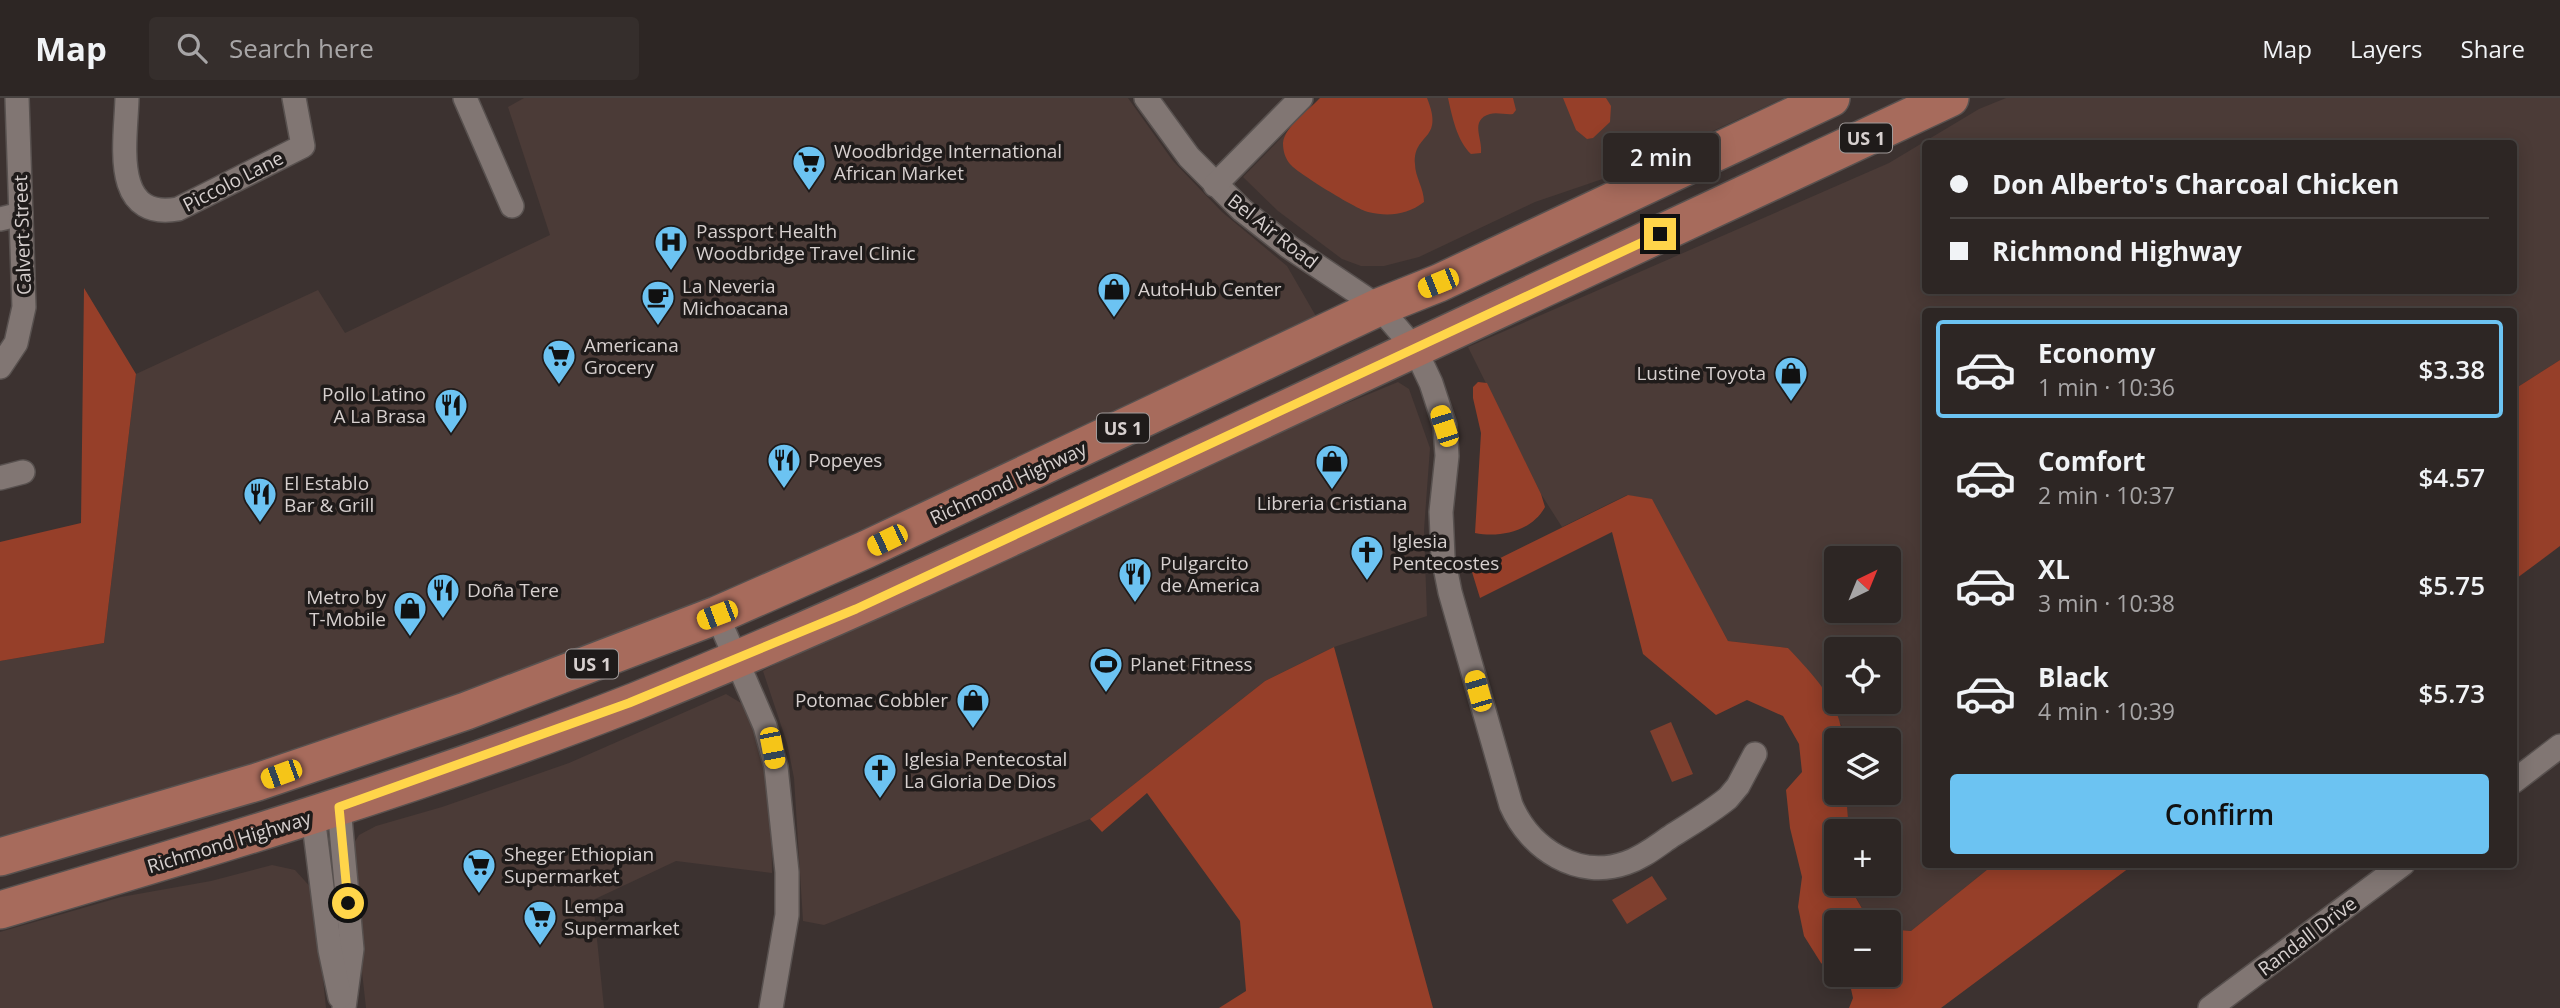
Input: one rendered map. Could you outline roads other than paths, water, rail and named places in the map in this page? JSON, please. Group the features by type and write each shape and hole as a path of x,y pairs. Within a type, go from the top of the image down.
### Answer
{"main road":[{"name":"Richmond Highway","path":"0,857 257,782 416,729 717,615 867,549 1379,307 1451,277 1831,98"},
{"name":"Richmond Highway","path":"0,910 326,812 536,738 736,660 1018,535 1415,349 1917,106 1950,98"},
{"path":"326,812 326,795 339,782 416,729"}],"street":[{"name":"Calvert Street","path":"0,367 16,343 23,319 10,217 17,98"},
{"name":"Piccolo Lane","path":"127,98 125,178 133,195 162,212 178,209 303,146 294,98"},
{"path":"465,98 512,206"},
{"name":"Bel Air Road","path":"1146,98 1184,151 1249,217 1379,307 1415,349 1431,383 1444,426 1447,456 1441,512 1443,557 1450,592 1507,791 1519,821 1531,836 1555,855 1580,865 1597,868 1626,863 1728,798 1738,786 1755,754"},
{"path":"1215,185 1301,98"},
{"path":"0,478 23,472"},
{"path":"717,615 772,748 785,848 787,915 771,1008"},
{"path":"2517,779 2560,746"},
{"path":"326,812 330,950 343,1008"},
{"name":"Randall Drive","path":"2210,1008 2398,868"}],"place":[{"name":"Woodbridge International African Market","path":"809,192"},
{"name":"Passport Health Woodbridge Travel Clinic","path":"671,272"},
{"name":"AutoHub Center","path":"1114,319"},
{"name":"La Neveria Michoacana","path":"658,327"},
{"name":"Americana Grocery","path":"559,386"},
{"name":"Lustine Toyota","path":"1791,403"},
{"name":"Pollo Latino A La Brasa","path":"451,435"},
{"name":"Popeyes","path":"784,490"},
{"name":"Libreria Cristiana","path":"1332,491"},
{"name":"El Establo Bar & Grill","path":"260,524"},
{"name":"Iglesia Pentecostes","path":"1367,582"},
{"name":"Pulgarcito de America","path":"1135,604"},
{"name":"Doña Tere","path":"443,620"},
{"name":"Metro by T-Mobile","path":"410,638"},
{"name":"Planet Fitness","path":"1106,694"},
{"name":"Potomac Cobbler","path":"973,730"},
{"name":"Iglesia Pentecostal La Gloria De Dios","path":"880,800"},
{"name":"Sheger Ethiopian Supermarket","path":"479,895"},
{"name":"Lempa Supermarket","path":"540,947"}]}
